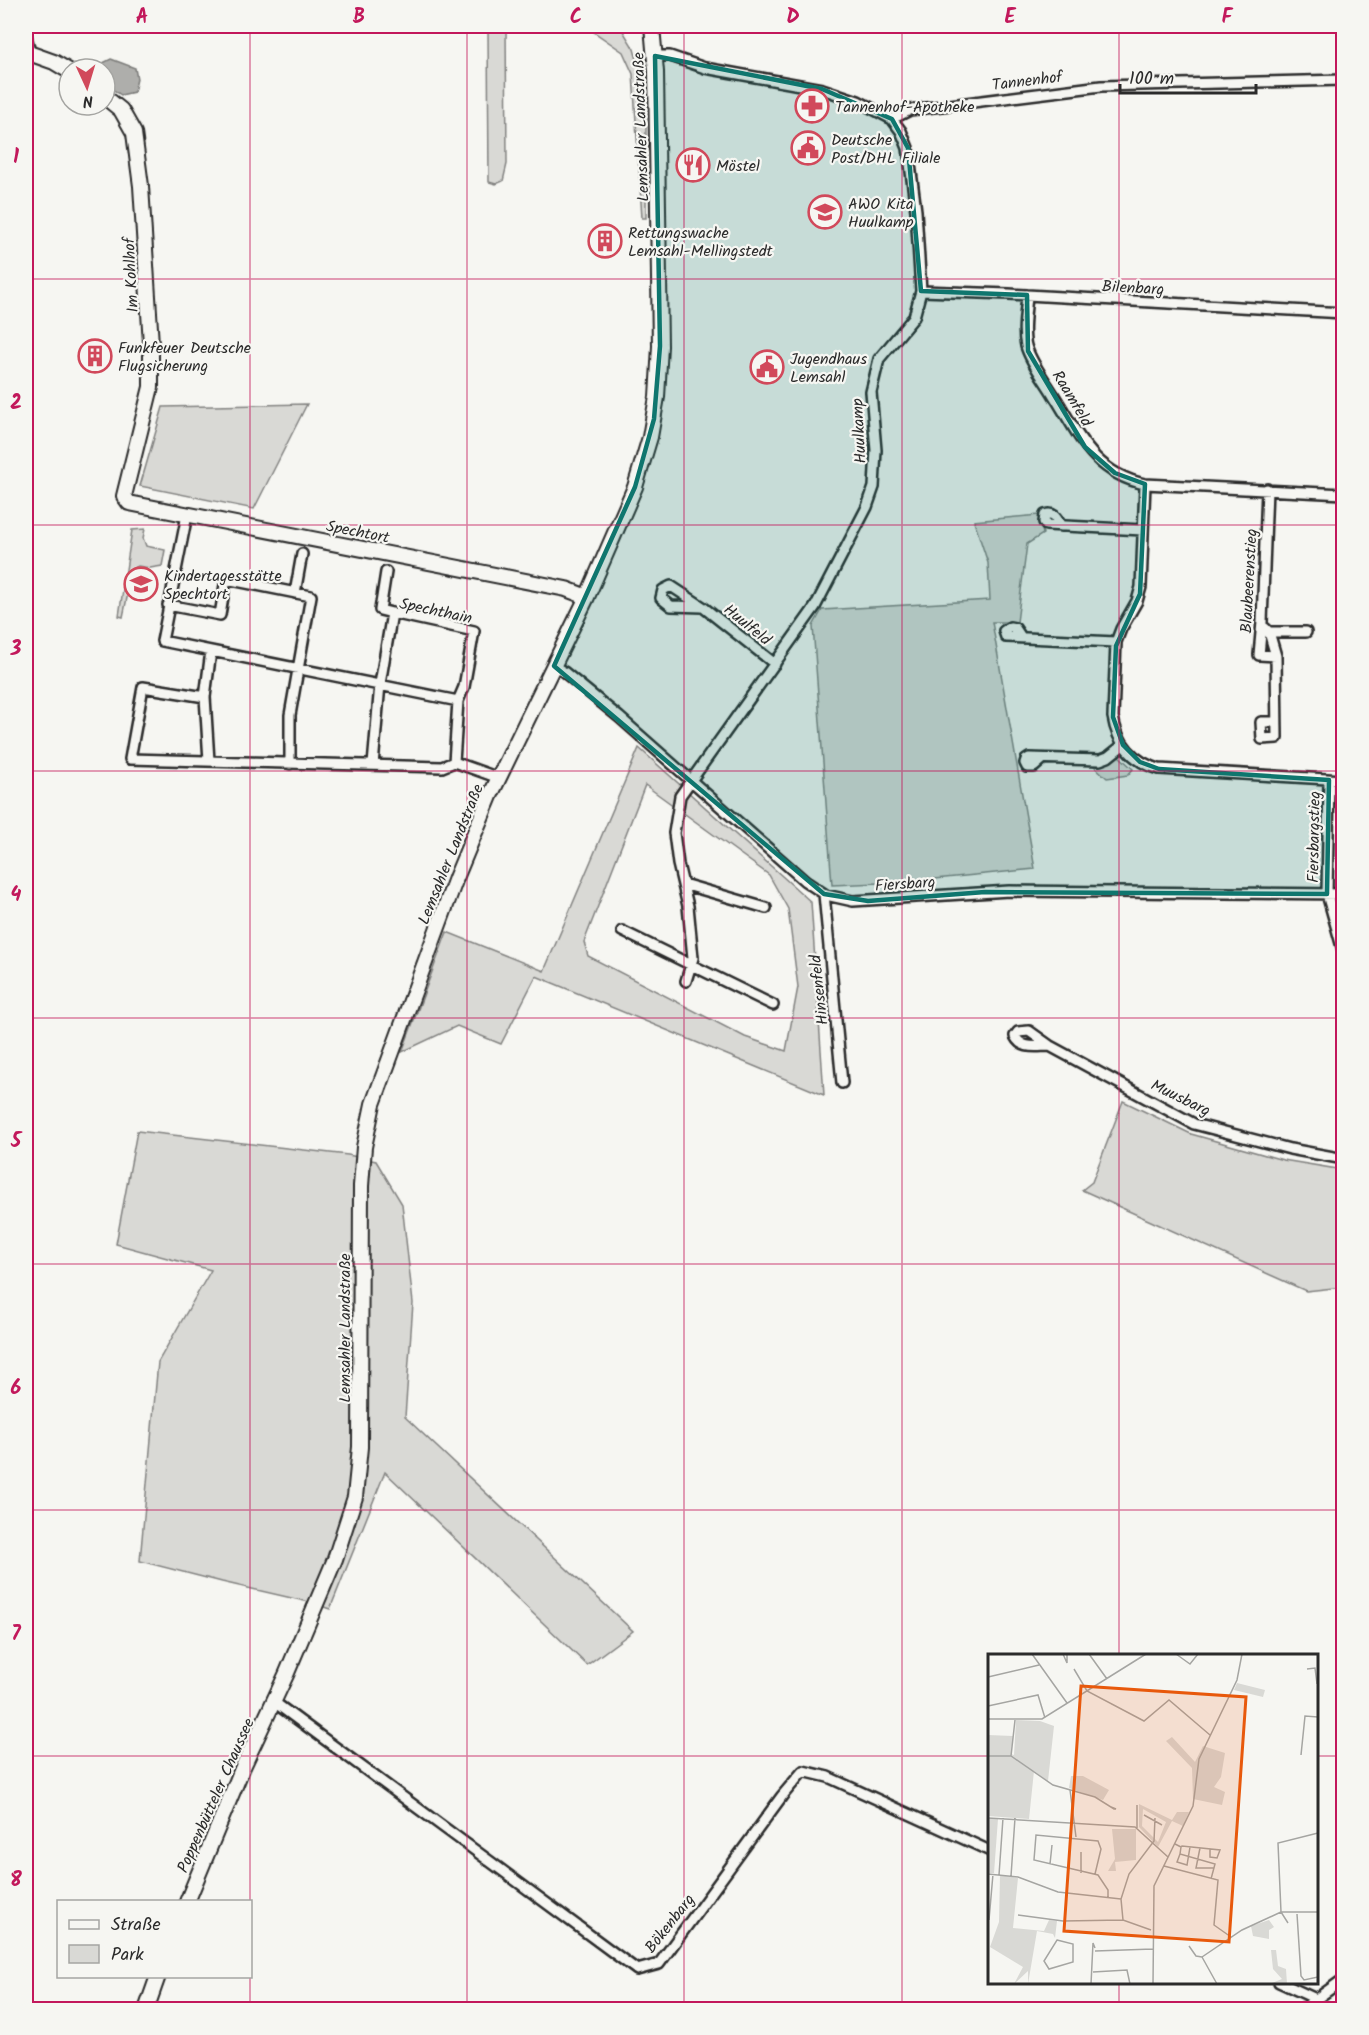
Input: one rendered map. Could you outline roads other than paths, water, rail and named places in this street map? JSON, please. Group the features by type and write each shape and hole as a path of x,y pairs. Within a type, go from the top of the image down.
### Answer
{"main road":[{"name":"Lemsahler Landstraße","path":"274,1701 335,1559 355,1497 360,1447 362,1186 368,1126 373,1104 456,878 499,778 587,597 635,487 650,437 657,397 660,346 655,56 652,26"},
{"path":"28,53 57,64"},
{"name":"Im Kohlhof","path":"117,107 134,133 141,186 151,344 151,387 124,496"},
{"name":"Spechtort","path":"124,496 129,503 567,588 587,597"},
{"name":"Poppenbütteler Chaussee","path":"188,1900 242,1769 274,1701"},
{"path":"146,2010 158,1978"}],"street":[{"path":"26,35 28,53"},
{"path":"655,56 670,56 705,68 828,91 858,101 892,119"},
{"name":"Tannenhof","path":"892,119 910,110 1101,86 1344,80"},
{"name":"Huulkamp","path":"692,966 693,940 674,833 680,796 823,594 867,507 874,487 876,450 871,392 879,359 914,317 921,291 914,188 908,148 901,131 892,119"},
{"name":"Bilenbarg","path":"921,291 1344,313"},
{"name":"Raamfeld","path":"1027,295 1024,333 1028,351 1085,447 1100,463 1114,473 1145,484 1344,494"},
{"path":"1145,484 1140,594 1116,642 1113,717 1117,734 1123,745 1140,762 1159,769 1344,780"},
{"name":"Blaubeerenstieg","path":"1267,489 1262,622 1258,655 1276,656"},
{"path":"187,515 162,641 458,701"},
{"path":"1061,526 1143,530"},
{"path":"295,593 302,554"},
{"path":"386,572 380,610 392,612"},
{"path":"168,605 220,615 226,579 311,596 290,715 290,764"},
{"name":"Huulfeld","path":"703,607 775,664"},
{"name":"Spechthain","path":"373,765 380,684 392,612 474,632 464,687 458,701 454,762"},
{"name":"Blaubeerenstieg","path":"1262,622 1269,632 1276,656 1276,722"},
{"path":"1269,632 1306,632"},
{"path":"1021,637 1116,642"},
{"path":"209,761 205,697 211,651"},
{"name":"Fiersbarg","path":"554,666 610,709 805,881 824,894 842,900 868,901 1009,891 1344,894"},
{"path":"205,697 143,687 130,759 442,766 454,762 499,778"},
{"path":"1044,759 1100,760 1108,757 1123,745"},
{"name":"Fiersbargstieg","path":"1329,780 1327,894 1344,954"},
{"path":"683,884 766,908"},
{"name":"Hinsenfeld","path":"824,894 842,1083"},
{"path":"622,931 773,1005"},
{"path":"686,981 692,966"},
{"name":"Muusbarg","path":"1050,1046 1194,1124 1290,1149 1344,1160"},
{"name":"Bökenbarg","path":"274,1701 637,1970 659,1964 782,1796 803,1772 828,1777 988,1850"},
{"path":"1301,2010 1344,1979"},
{"path":"1281,1984 1316,1999 1323,2010"}],"place":[{"name":"Tannenhof-Apotheke","path":"812,106"},
{"name":"Deutsche Post/DHL Filiale","path":"808,148"},
{"name":"Möstel","path":"693,165"},
{"name":"AWO Kita Huulkamp","path":"825,212"},
{"name":"Rettungswache Lemsahl-Mellingstedt","path":"605,241"},
{"name":"Funkfeuer Deutsche Flugsicherung","path":"95,356"},
{"name":"Jugendhaus Lemsahl","path":"767,367"},
{"name":"Kindertagesstätte Spechtort","path":"141,584"}]}
